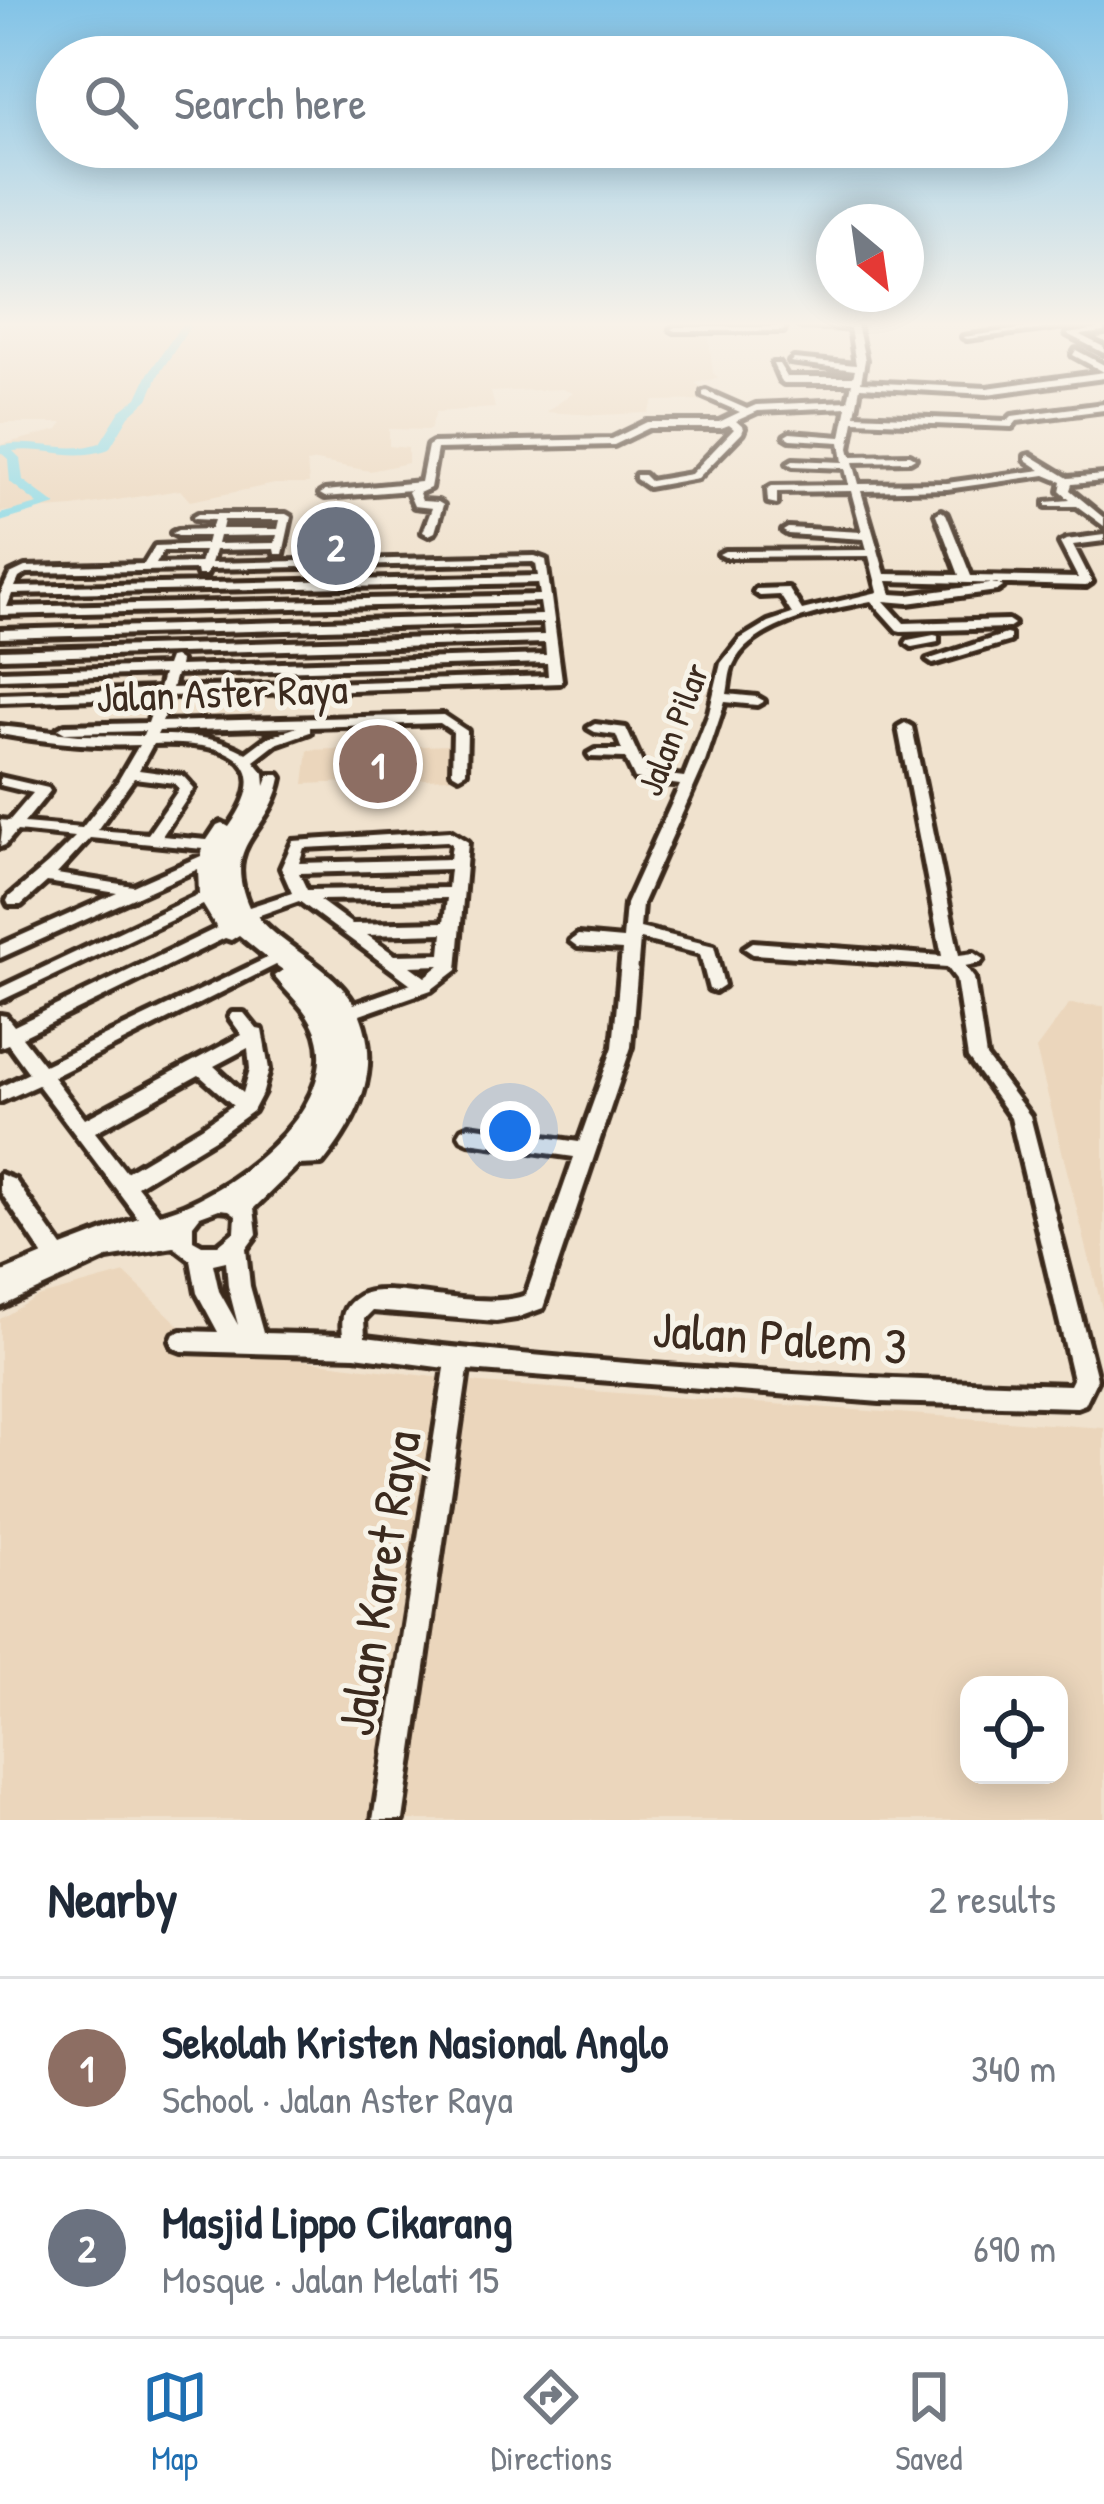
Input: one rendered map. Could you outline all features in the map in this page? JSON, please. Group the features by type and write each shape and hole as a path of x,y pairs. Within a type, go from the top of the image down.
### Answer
{"street":[{"path":"740,409 745,411"},
{"path":"426,484 431,446 617,441 647,424 717,425 760,409"},
{"path":"835,409 1012,424 1012,419 1089,409"},
{"path":"852,411 847,440 850,462 883,577 878,598 901,627 1007,626 977,647 933,660"},
{"path":"640,477 647,484 691,478 740,428 730,421"},
{"path":"790,436 847,440"},
{"path":"518,460 528,452 546,450 549,442"},
{"path":"726,444 746,447"},
{"path":"793,464 910,458"},
{"path":"1030,458 1066,482 1104,478"},
{"path":"996,466 1009,466 1017,476"},
{"path":"773,502 772,489 947,486 1051,472"},
{"path":"1066,482 1065,491 1098,511 1104,523"},
{"path":"325,494 426,484"},
{"path":"426,484 413,492 419,505 438,505 429,532"},
{"path":"1050,504 1081,503"},
{"path":"178,533 281,544 284,513 198,517"},
{"path":"941,514 966,579"},
{"path":"7,904 46,877 130,773 148,738 220,517"},
{"path":"788,531 870,536"},
{"path":"883,577 1088,582 1066,543 1104,538"},
{"path":"149,566 155,550 213,540"},
{"path":"725,554 873,553"},
{"path":"0,698 553,682 551,639 544,579 539,560 20,571 0,610 546,598"},
{"path":"349,721 369,562"},
{"path":"9,592 544,579"},
{"name":"Jalan Pilar","path":"355,1346 352,1316 368,1302 481,1310 522,1307 535,1301 622,1047 640,887 688,782 720,697 727,663 744,642 798,614 878,598 949,595 1014,580"},
{"path":"760,592 784,591 798,614"},
{"path":"0,634 548,619"},
{"path":"918,626 952,654"},
{"path":"955,630 977,647"},
{"path":"0,654 551,639"},
{"path":"913,643 934,639"},
{"path":"0,675 553,658"},
{"path":"720,697 757,701"},
{"name":"Jalan Aster Raya","path":"1,733 148,738 329,722 442,719 460,731 459,772"},
{"path":"188,741 329,722"},
{"path":"247,759 280,736 329,722"},
{"path":"753,948 964,966 905,727"},
{"path":"595,728 621,731 640,776 688,782"},
{"name":"Jalan Aster Raya","path":"1,733 148,738"},
{"path":"0,952 218,849 269,781 247,759 222,746 148,738"},
{"path":"148,738 210,750 243,769 249,788 218,849 206,897"},
{"path":"595,754 629,754"},
{"path":"130,773 178,779 188,788 151,841"},
{"path":"0,781 44,791 7,826 0,842"},
{"path":"7,826 218,849"},
{"path":"338,1017 425,986 443,976 451,959 460,842 456,836 304,842 296,847 290,868 301,896 425,986"},
{"path":"218,849 216,885 235,921 268,964 338,1017"},
{"path":"290,868 458,864"},
{"path":"46,877 131,890"},
{"path":"7,904 73,880"},
{"path":"153,1222 43,1073 4,1032 235,921 301,896 456,893"},
{"path":"206,897 310,983 360,1046 354,1100 315,1158 295,1157 242,1207"},
{"path":"0,995 206,897"},
{"path":"349,930 453,927"},
{"path":"578,941 631,938 708,950 715,985"},
{"path":"392,961 451,959"},
{"path":"0,1095 268,964"},
{"name":"Jalan Palem 3","path":"458,1359 880,1391 1077,1396 1085,1379 1020,1116 977,1058 964,966"},
{"path":"126,1182 246,1106 259,1068 256,1035 238,1017"},
{"path":"0,1297 59,1261 183,1227 200,1205 218,1200 279,1156 318,1105 338,1017"},
{"path":"85,1128 256,1035"},
{"path":"200,1065 246,1106"},
{"path":"469,1134 586,1150"},
{"path":"0,1182 8,1186 59,1261"},
{"path":"218,1200 242,1207"},
{"path":"242,1207 249,1226 235,1247 245,1341"},
{"path":"0,1283 153,1222 183,1227"},
{"path":"183,1227 187,1249 201,1255 235,1247"},
{"path":"201,1255 208,1293 245,1341"},
{"path":"182,1341 355,1346 458,1359"},
{"name":"Jalan Karet Raya","path":"388,1820 458,1359"}],"shaded area":[{"path":"0,409 481,409 436,412 430,430 389,429 389,446 408,448 408,463 370,471 316,461 307,463 309,484 275,484 190,501 180,490 73,507 0,512 0,445 58,430 63,423 0,423"},
{"path":"650,409 648,413 596,415 546,412"},
{"path":"450,745 450,778 304,784 308,750"},
{"path":"1069,1004 1104,1006 1104,1316 1036,1049"},
{"path":"125,1273 202,1347 481,1383 1104,1428 1104,1820 0,1820 0,1319 37,1297"}],"waterway":[{"path":"0,518 49,505 17,482 14,458 4,449 91,451 105,446 130,409"}],"place":[{"name":"Masjid Lippo Cikarang","path":"336,546"},
{"name":"Sekolah Kristen Nasional Anglo","path":"378,764"}]}
